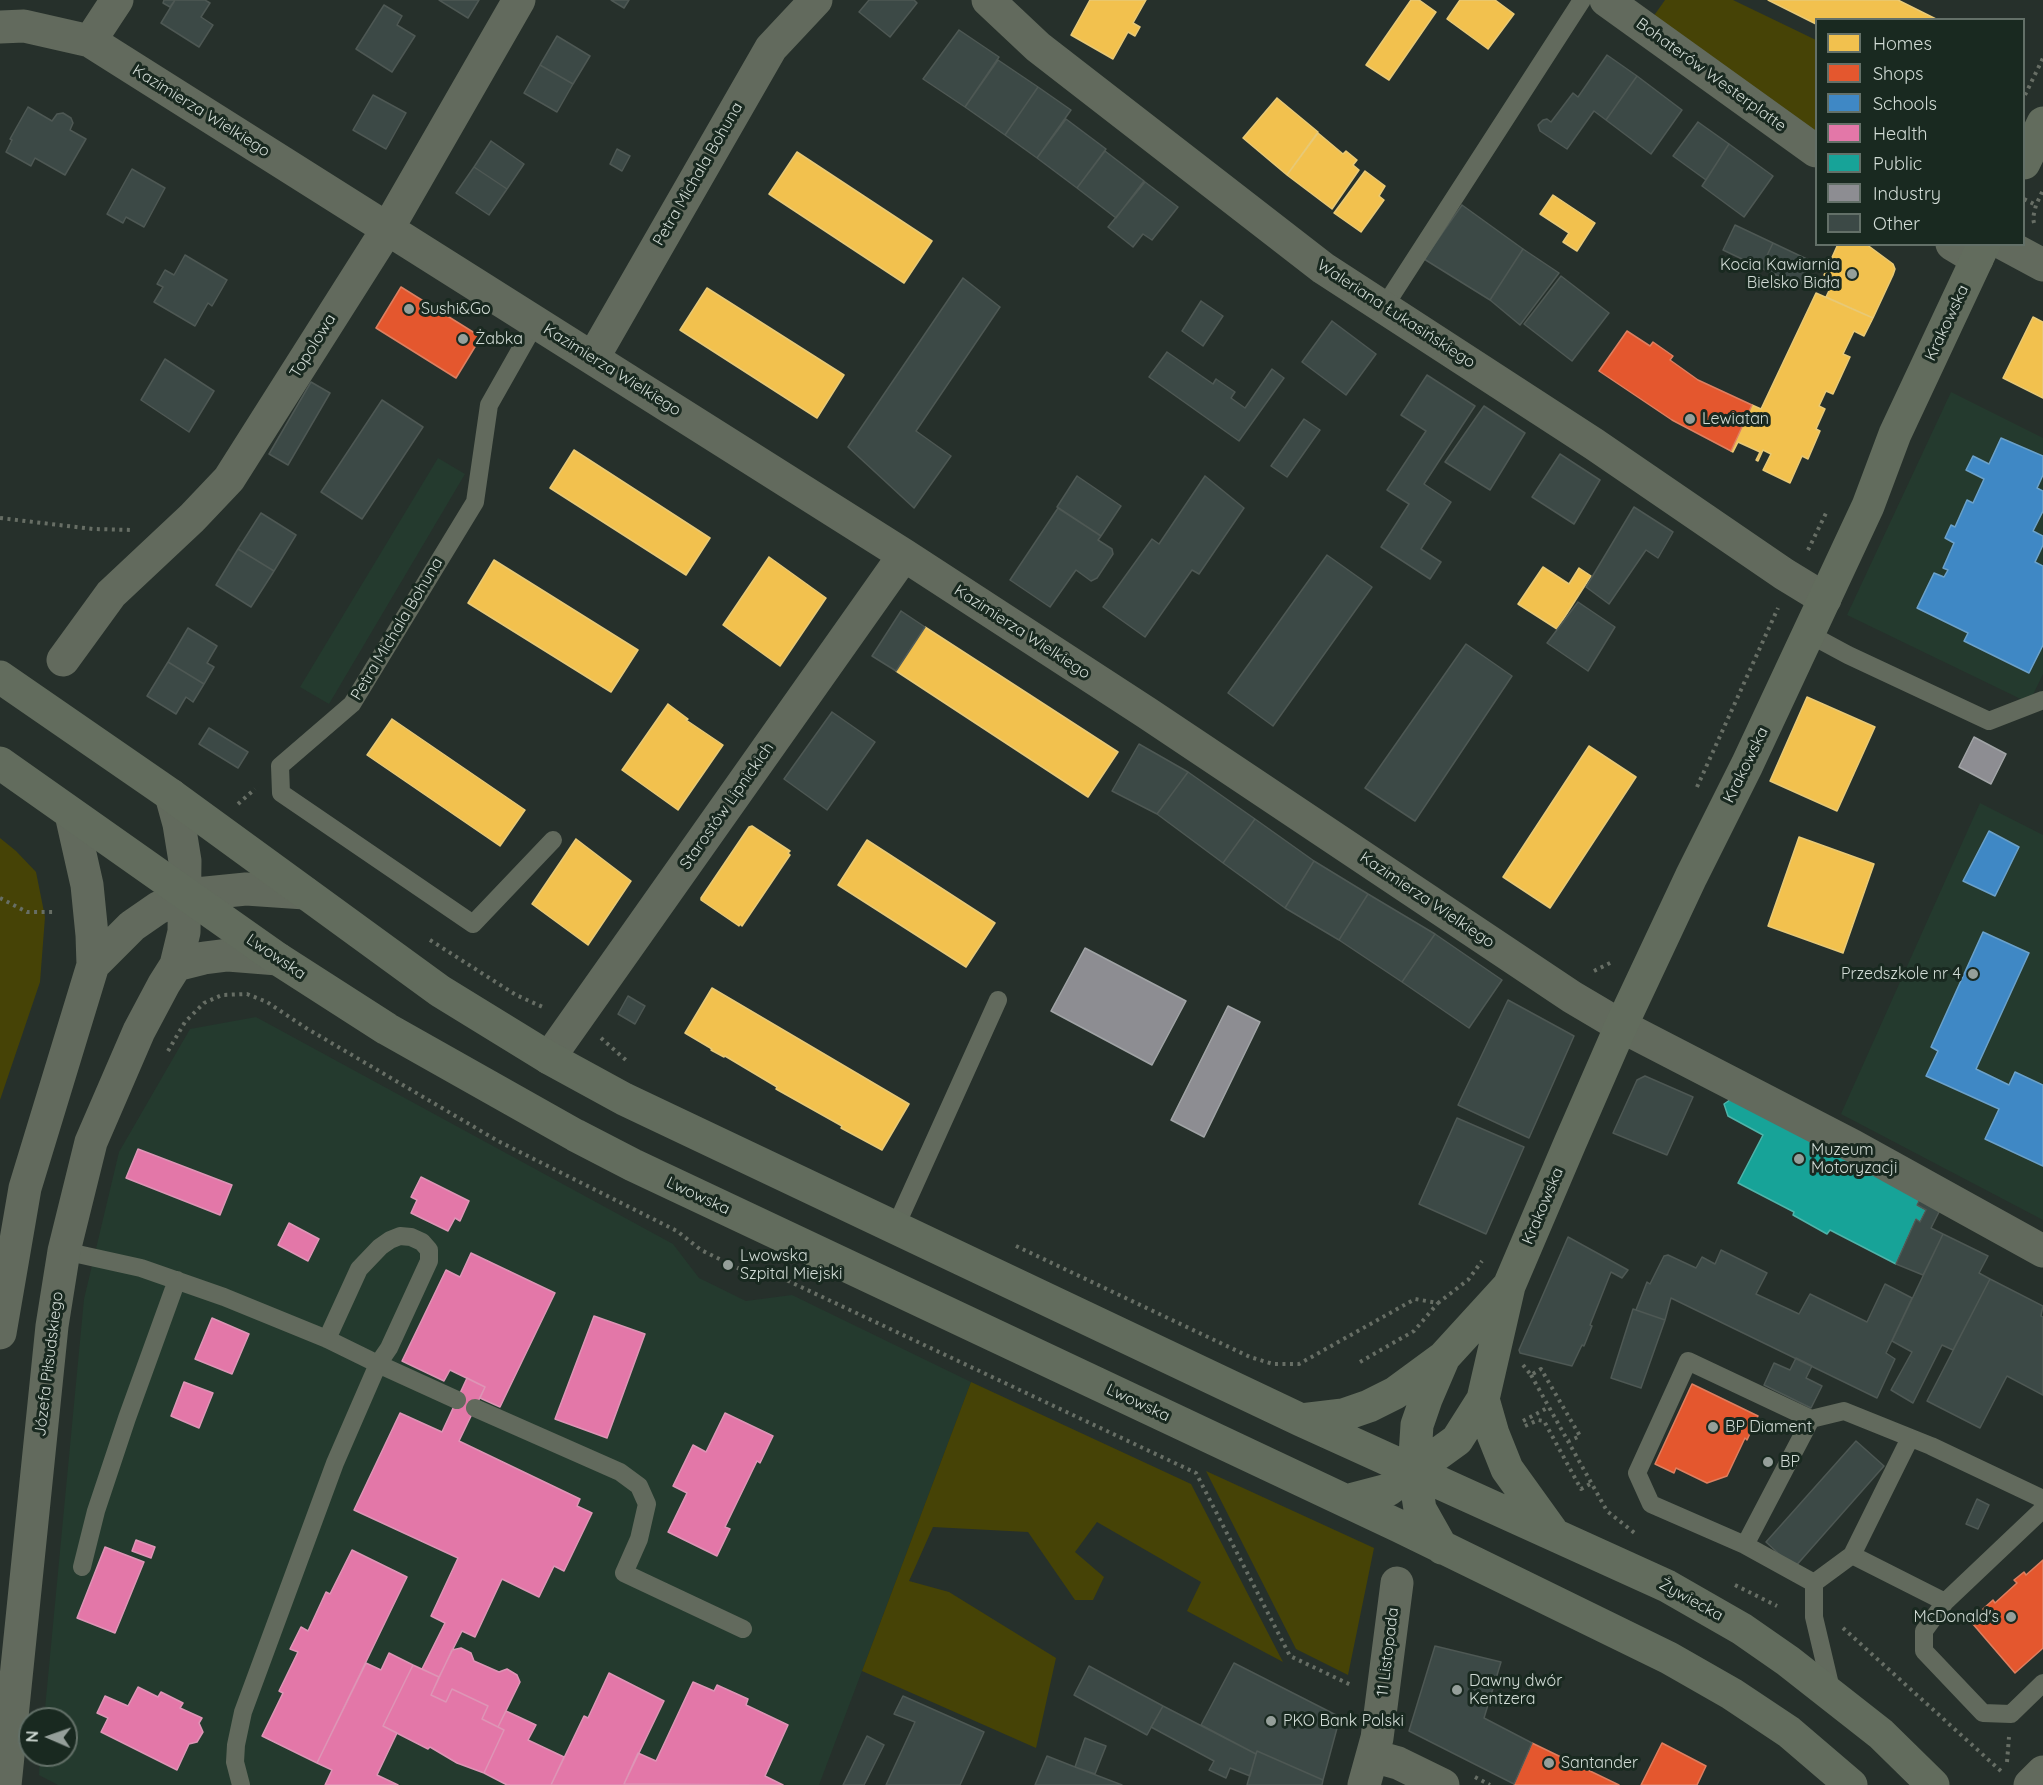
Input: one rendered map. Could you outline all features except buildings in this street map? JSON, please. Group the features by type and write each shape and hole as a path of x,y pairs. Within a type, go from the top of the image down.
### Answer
{"main road":[{"path":"2025,162 2043,123"},
{"name":"Krakowska","path":"1346,1501 1388,1490 1456,1440 1484,1399 1509,1286 1621,1026 1868,506 1895,434 1979,248"},
{"path":"0,677 171,795 440,991 549,1058 624,1099 1301,1420 1414,1471"},
{"name":"Lwowska","path":"0,763 278,959 387,1029 584,1140 1442,1548"},
{"name":"Krakowska","path":"1442,1548 1420,1509 1414,1471 1417,1425 1444,1357 1509,1286"},
{"path":"1301,1420 1344,1415 1369,1407 1395,1393 1444,1357"},
{"path":"1484,1399 1493,1434 1507,1469 1554,1534"},
{"name":"Żywiecka","path":"1414,1471 1667,1586 1710,1610 1788,1661 1832,1695 1881,1734 1933,1785"},
{"path":"1442,1548 1599,1623 1678,1663 1732,1694 1788,1732 1848,1783"}],"street":[{"path":"90,40 117,0"},
{"name":"Topolowa","path":"63,660 111,594 192,518 229,479 388,228 519,0"},
{"name":"Petra Michala Bohuna","path":"592,358 771,48 816,0"},
{"name":"Waleriana Łukasińskiego","path":"988,0 1038,47 1323,268 1594,444 1784,574 1825,599"},
{"name":"Bohaterów Westerplatte","path":"1606,0 1815,150"},
{"name":"Kazimierza Wielkiego","path":"0,27 24,26 90,40 904,555 1148,713 1572,997 1621,1026 1853,1146 2043,1251"},
{"path":"1979,248 2043,265"},
{"name":"Starostów Lipnickich","path":"549,1058 904,555"},
{"name":"Józefa Piłsudskiego","path":"5,1785 52,1326 64,1251 91,1142 139,1031 176,965 184,932 185,861 179,824 171,795"},
{"path":"0,1333 25,1188 93,964 92,926 87,885 71,814"},
{"path":"93,964 132,926 158,908 186,895 246,889 305,892"},
{"path":"176,965 228,955 278,959"},
{"name":"11 Listopada","path":"1397,1583 1377,1738 1368,1770 1398,1763 1443,1785"},
{"path":"2018,1780 2043,1772"}],"lane":[{"path":"1384,307 1582,0"},
{"name":"Petra Michala Bohuna","path":"536,322 489,405 475,502 352,704 280,766 281,793 473,924 553,840"},
{"path":"1809,633 1848,655 1989,721 2043,700"},
{"path":"896,1228 998,1000"},
{"path":"241,1785 235,1762 243,1712 335,1463 378,1365 389,1348 429,1261 429,1250 422,1242 411,1237 400,1236 390,1240 369,1257 359,1269 327,1340"},
{"path":"64,1251 141,1268 224,1296 327,1340 457,1400"},
{"path":"82,1568 96,1511 177,1280"},
{"path":"1814,1582 1745,1545 1651,1503 1637,1473 1688,1361 1811,1419 1844,1411 1910,1437 2043,1499"},
{"path":"475,1408 620,1472 639,1486 647,1504 639,1539 624,1573 743,1629"},
{"path":"1745,1545 1811,1419"},
{"path":"1814,1582 1852,1555 1910,1437"},
{"path":"2043,1509 1945,1602 1924,1631 1924,1651 1983,1713 2011,1714 2043,1683"},
{"path":"1852,1555 1945,1602"},
{"path":"1814,1582 1814,1617 1832,1695"}],"path":[{"path":"2025,97 2043,58"},
{"path":"2025,200 2036,205 2043,190"},
{"path":"0,518 93,528 139,530"},
{"path":"1696,788 1782,599"},
{"path":"0,898 27,912 55,912"},
{"path":"163,1061 185,1022 204,1003 222,995 247,994 267,1002 306,1028 498,1141 677,1231 701,1250 748,1273 782,1278 1196,1473 1290,1656 1357,1688"},
{"path":"1360,1362 1413,1331 1438,1303"},
{"path":"1517,1356 1531,1375 1569,1441 1580,1436 1541,1369 1531,1375"},
{"path":"1530,1417 1549,1407"},
{"path":"1517,1430 1533,1422 1544,1421 1581,1489 1592,1483"},
{"path":"1841,1626 2018,1780"}],"shaded area":[{"path":"1665,0 1733,0 1815,40 1815,131 1653,17"},
{"path":"1951,392 2043,438 2043,674 2029,703 1847,615"},
{"path":"438,458 465,474 329,704 300,687"},
{"name":"Przedszkole nr 4","path":"1980,803 2043,835 2043,1220 1841,1114"},
{"path":"0,838 36,872 45,917 40,982 0,1100"},
{"path":"256,1017 673,1244 699,1278 746,1301 792,1295 971,1382 819,1785 58,1785 39,1775 39,1767 78,1767 78,1707 45,1707 84,1299 119,1152 190,1029"},
{"path":"971,1382 1191,1484 1283,1662 1187,1611 1201,1582 1097,1522 1075,1552 1104,1577 1093,1600 1075,1600 1028,1532 933,1527 909,1581 949,1592 1056,1658 1036,1748 862,1671"},
{"path":"1206,1471 1374,1548 1348,1675 1296,1649"}],"place":[{"name":"Kocia Kawiarnia Bielsko Biała","path":"1852,274"},
{"name":"Sushi&Go","path":"409,309"},
{"name":"Żabka","path":"463,339"},
{"name":"Lewiatan","path":"1690,419"},
{"name":"Przedszkole nr 4","path":"1973,974"},
{"name":"Muzeum Motoryzacji","path":"1799,1159"},
{"name":"Lwowska Szpital Miejski","path":"728,1265"},
{"name":"BP Diament","path":"1713,1427"},
{"name":"BP","path":"1768,1462"},
{"name":"McDonald's","path":"2011,1617"},
{"name":"Dawny dwór Kentzera","path":"1457,1690"},
{"name":"PKO Bank Polski","path":"1271,1721"},
{"name":"Santander","path":"1549,1763"}]}
